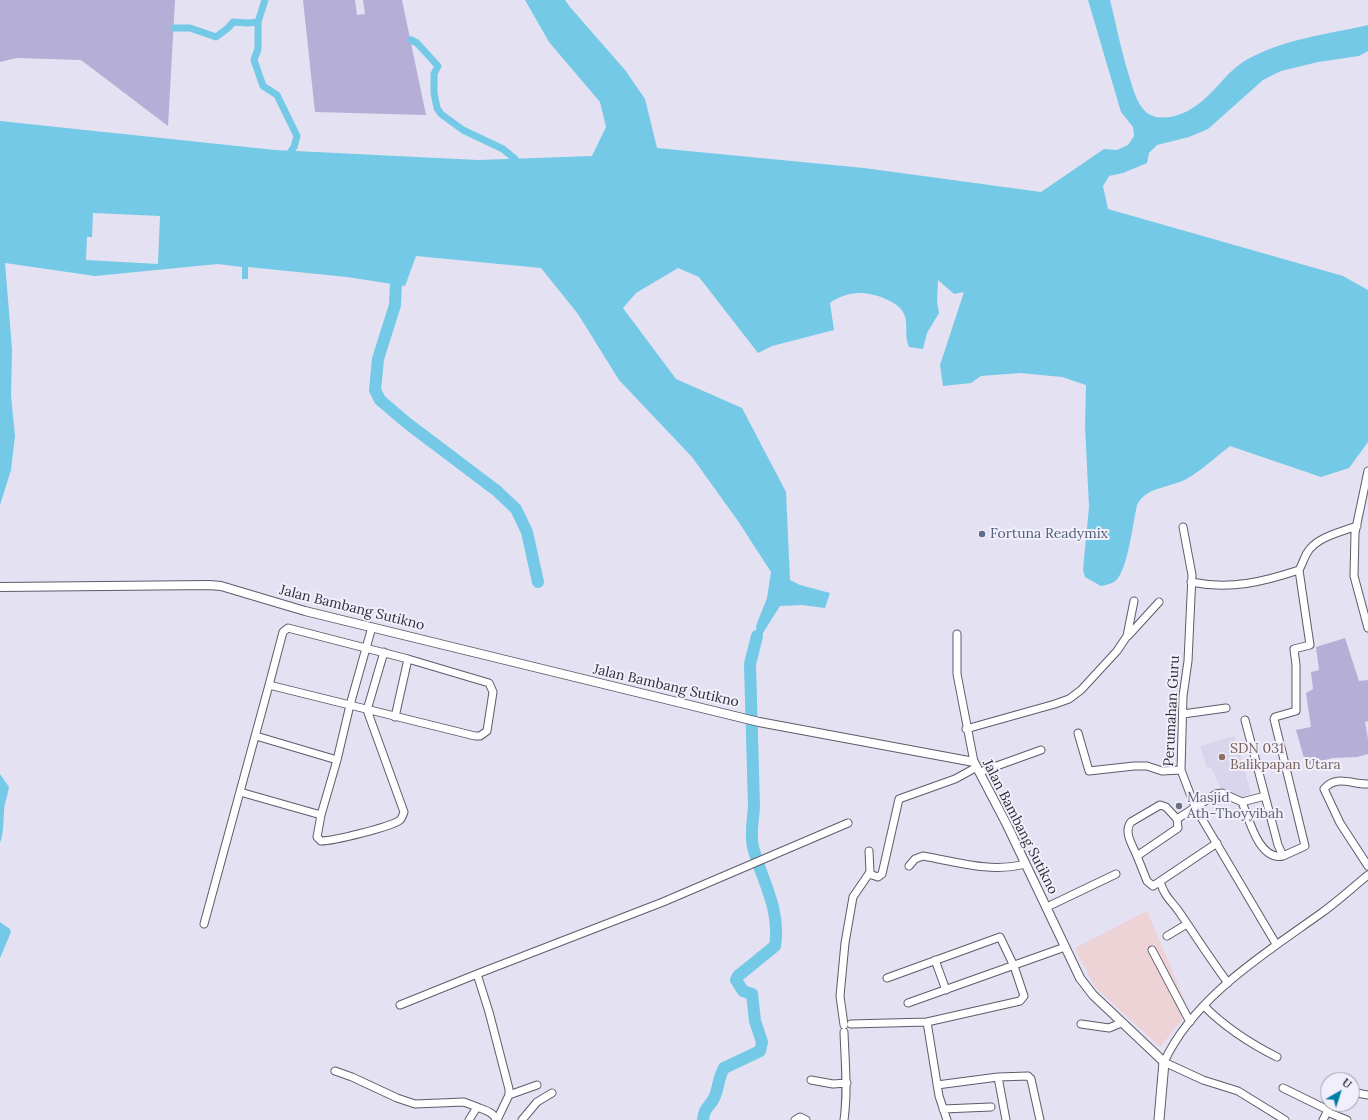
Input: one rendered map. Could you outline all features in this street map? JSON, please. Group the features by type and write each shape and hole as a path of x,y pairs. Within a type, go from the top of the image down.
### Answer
{"main road":[{"path":"1159,1120 1164,1062"}],"street":[{"path":"1368,471 1357,526 1354,576 1368,628"},
{"path":"1242,802 1257,842 1273,855 1283,856 1305,846 1274,716 1296,711 1296,665 1294,650 1310,645 1299,570 1307,552 1316,544 1333,535 1357,526"},
{"name":"Perumahan Guru","path":"1183,527 1191,566 1191,582 1188,661 1180,749 1181,770 1195,807 1276,944"},
{"path":"1191,582 1223,587 1251,583 1299,570"},
{"name":"Jalan Bambang Sutikno","path":"0,587 209,585 236,589 305,611 746,719 977,767 1080,978 1121,1023 1164,1062"},
{"path":"1128,636 1134,601"},
{"path":"966,729 1069,699 1081,690 1117,651 1158,602"},
{"path":"372,627 321,815 317,837 323,841 363,833 396,822 404,812 367,710 384,652"},
{"path":"204,924 283,632 286,628 384,652 489,683 494,692 487,732 480,736 475,736 269,685"},
{"path":"957,634 957,674 966,729 977,767"},
{"path":"395,717 408,659"},
{"path":"1183,714 1226,708"},
{"path":"1245,720 1264,796 1278,845 1283,856"},
{"path":"1078,733 1089,771 1134,766 1147,766 1162,771 1181,770"},
{"path":"256,736 337,760"},
{"path":"869,874 878,877 882,874 899,799 955,779 977,767 1041,750"},
{"path":"1368,784 1358,785 1346,780 1328,785 1324,789 1340,823 1368,866"},
{"path":"240,792 321,815"},
{"path":"1177,819 1216,794 1222,793 1242,802 1264,796"},
{"path":"1137,856 1178,828 1177,819 1166,807 1160,805 1131,822 1128,829 1128,836 1147,881 1153,886 1217,843"},
{"path":"400,1005 663,902 848,823"},
{"path":"844,1120 847,1084 845,1074 846,1027 840,1006 841,980 853,897 855,891 869,874 869,851"},
{"path":"909,866 915,859 923,856 993,868 1010,868 1025,864"},
{"path":"1046,907 1116,874"},
{"path":"1285,1120 1238,1091 1203,1080 1164,1062 1177,1038 1204,1006 1228,983 1276,944 1322,913 1368,876"},
{"path":"1160,882 1168,899 1187,924 1205,953 1228,983"},
{"path":"1168,936 1187,924"},
{"path":"846,1027 927,1022 1020,1001 1024,996 1014,966 1000,937 887,978"},
{"path":"908,1003 1065,947"},
{"path":"1152,950 1190,1022"},
{"path":"935,960 946,990"},
{"path":"477,974 489,1012 509,1089 509,1095 497,1120"},
{"path":"1204,1006 1224,1026 1250,1044 1277,1057"},
{"path":"927,1022 937,1085 947,1120"},
{"path":"1081,1024 1109,1028 1121,1023"},
{"path":"335,1071 352,1077 397,1098 415,1104 464,1102 490,1112 497,1120"},
{"path":"937,1085 998,1077 1028,1076 1031,1079 1040,1120"},
{"path":"998,1077 1006,1120"},
{"path":"811,1080 833,1084 847,1084"},
{"path":"509,1095 537,1085"},
{"path":"1283,1088 1320,1104"},
{"path":"522,1120 536,1102 552,1093"},
{"path":"469,1120 477,1107"},
{"path":"943,1109 991,1107"},
{"path":"1335,1112 1347,1120"},
{"path":"796,1120 800,1117 806,1120"}],"shaded area":[{"path":"0,0 175,0 168,126 81,60 17,58 0,62"},
{"path":"303,0 355,0 357,15 365,14 363,0 402,0 426,115 315,112"},
{"path":"1345,638 1359,681 1368,680 1368,721 1365,722 1368,739 1368,754 1357,757 1333,758 1306,765 1296,730 1311,727 1306,693 1313,689 1311,672 1319,670 1316,647"},
{"name":"SDN 031 Balikpapan Utara","path":"1235,736 1251,794 1239,798 1220,787 1211,767 1207,768 1200,746"},
{"path":"1147,911 1189,1011 1160,1047 1095,987 1075,948"}],"water":[{"path":"525,0 565,0 625,70 645,99 657,148 864,168 1041,192 1104,149 1117,150 1128,145 1134,136 1133,127 1121,112 1088,0 1110,0 1125,62 1136,97 1144,110 1155,117 1162,118 1176,116 1194,107 1208,96 1240,64 1262,52 1307,38 1368,25 1368,51 1359,56 1318,62 1281,71 1263,80 1208,129 1189,137 1157,145 1149,153 1147,163 1123,173 1109,176 1103,186 1108,209 1343,276 1368,290 1368,442 1349,468 1321,477 1230,446 1188,478 1153,491 1141,499 1137,505 1130,543 1122,572 1115,581 1101,586 1085,577 1083,570 1089,507 1085,426 1086,385 1062,377 1020,373 981,376 971,383 943,386 940,365 964,292 954,294 938,280 937,302 939,313 927,333 923,349 909,347 905,316 898,306 879,296 859,293 844,296 830,303 834,330 772,346 758,353 699,277 678,268 636,293 623,308 676,379 742,408 786,492 790,580 800,585 830,593 825,608 802,605 780,606 761,636 757,636 756,626 767,598 771,572 738,521 692,457 619,380 578,314 541,268 416,256 405,286 347,277 248,267 248,279 242,279 242,267 218,264 95,276 5,263 12,349 11,396 15,436 11,470 0,505 0,121 275,150 478,160 592,156 606,127 600,102 549,42"},
{"path":"0,774 9,787 0,843"},
{"path":"0,922 10,929 11,932 0,958"}],"pier":[{"path":"93,213 160,216 158,264 86,260 87,237 92,237"}],"waterway":[{"path":"265,0 258,22 258,49 254,60 263,86 277,95 297,136 294,147 291,151"},
{"path":"174,28 190,28 216,37 233,22 258,22"},
{"path":"411,40 417,43 438,66 434,74 434,93 437,108 441,114 463,130 503,149 515,159"},
{"path":"396,284 395,305 378,359 375,390 380,400 407,423 497,491 516,509 527,532 538,582"},
{"path":"703,1120 706,1110 716,1094 724,1068 760,1051 762,1042 755,1021 752,994 743,991 736,980 738,976 775,946 776,933 773,907 753,847 752,837 754,807 750,664 757,636"}],"place":[{"name":"Fortuna Readymix","path":"982,534"},
{"name":"SDN 031 Balikpapan Utara","path":"1222,757"},
{"name":"Masjid Ath-Thoyyibah","path":"1179,806"}]}
